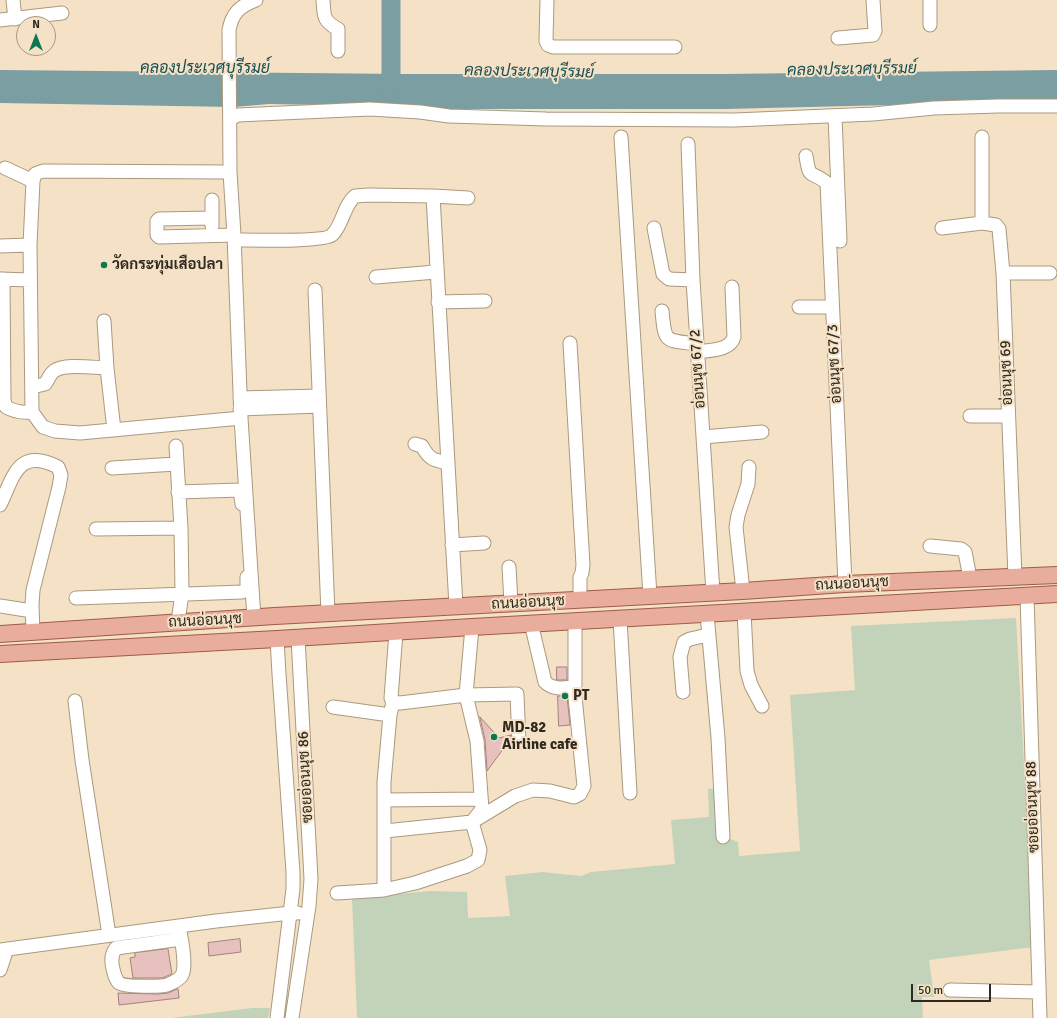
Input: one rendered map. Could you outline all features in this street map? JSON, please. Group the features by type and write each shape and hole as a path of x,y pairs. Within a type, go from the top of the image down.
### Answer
{"main road":[{"name":"ถนนอ่อนนุช","path":"0,634 275,616 713,593 845,584 1057,575"},
{"name":"ถนนอ่อนนุช","path":"0,654 1057,594"},
{"path":"275,616 277,639"},
{"path":"295,616 298,638"}],"street":[{"path":"13,0 15,19"},
{"path":"254,618 240,408 234,238 230,172 229,30 231,20 237,10 256,0"},
{"path":"323,0 324,15 328,24 338,29 338,51"},
{"path":"548,0 546,41 548,45 553,47 675,47"},
{"path":"838,38 873,35 875,31 873,0"},
{"path":"930,0 930,25"},
{"path":"0,20 62,13"},
{"path":"230,117 238,115 370,109 420,112 449,116 546,119 735,120 873,114 934,108 1057,106"},
{"path":"835,116 840,241"},
{"path":"621,137 650,596"},
{"path":"982,137 982,223"},
{"name":"อ่อนนุช 67/2","path":"688,144 693,280 713,593"},
{"name":"อ่อนนุช 67/3","path":"806,156 808,171 827,183 845,584"},
{"path":"5,168 33,181"},
{"path":"230,172 37,172 33,181 30,245 32,412 43,426 55,431 80,433 114,430 240,408 319,401"},
{"path":"212,218 159,219 157,221 157,235 159,237 212,236 309,240 329,237 336,230 348,205 355,196 385,195 468,198"},
{"path":"433,196 436,272 456,606"},
{"path":"212,200 212,236"},
{"name":"อ่อนนุช 69","path":"942,228 982,223 996,225 999,229 1003,274 1015,577"},
{"path":"654,228 663,274 669,280 693,280"},
{"path":"0,246 30,245"},
{"path":"376,277 436,272"},
{"path":"1003,274 1050,273"},
{"path":"30,280 1,279 4,400 6,407 22,413 32,412"},
{"path":"662,311 664,332 668,339 697,348 723,348 733,341 734,337 732,287"},
{"path":"315,290 328,614"},
{"path":"438,302 485,301"},
{"path":"799,307 832,307"},
{"path":"104,321 107,368 114,430"},
{"path":"570,343 582,564 582,573 580,577 580,600"},
{"path":"32,387 45,384 54,371 61,368 107,368"},
{"path":"970,416 1008,416"},
{"path":"703,437 762,432"},
{"path":"415,444 422,446 428,456 447,463"},
{"path":"176,446 181,528 182,593 178,622"},
{"path":"0,505 17,469 25,462 32,460 49,463 58,467 61,475 59,487 33,590 33,632"},
{"path":"112,468 176,464"},
{"path":"743,591 736,527 738,515 748,484 749,467"},
{"path":"76,598 242,592 247,589 248,585 240,490 178,492"},
{"path":"96,529 181,528"},
{"path":"452,545 484,543"},
{"path":"930,546 961,549 965,552 970,578"},
{"path":"509,567 511,603"},
{"name":"ซอยอ่อนนุช 88","path":"1027,596 1040,1018"},
{"path":"0,606 32,611"},
{"path":"744,612 747,671 751,685 762,706"},
{"path":"707,614 718,738 723,837"},
{"path":"620,619 630,793"},
{"path":"385,831 472,822 515,796 533,790 550,791 574,797 580,794 584,786 574,687 575,621"},
{"path":"531,623 545,682 556,688 574,687"},
{"path":"472,627 466,695 477,741 482,809 472,822"},
{"path":"384,890 384,782 390,716 393,702 391,698 396,632"},
{"path":"683,692 680,657 684,642 708,635"},
{"name":"ซอยอ่อนนุช 86","path":"292,1018 308,915 311,879 298,638"},
{"name":"ซอยอ่อนนุช 86","path":"277,639 294,872 294,889 277,1018"},
{"path":"393,702 400,703 466,695 517,694 519,743"},
{"path":"75,701 82,760 109,935"},
{"path":"333,707 390,716"},
{"path":"384,800 481,799"},
{"path":"337,893 384,890 415,883 468,866 478,860 480,850 472,822"},
{"path":"0,970 3,949 290,912 308,915"},
{"path":"179,926 181,939 184,966 182,975 176,980 166,985 127,986 119,983 115,978 112,952 116,948 181,939"},
{"path":"950,990 1039,992"}],"green space":[{"path":"1016,618 1034,947 929,960 934,997 922,997 923,1018 357,1018 352,899 429,891 467,892 468,918 510,916 505,876 543,872 581,876 591,872 675,864 671,820 709,817 708,789 725,788 730,839 738,842 739,856 800,851 790,695 855,690 851,626"},
{"path":"252,1008 270,1008 268,1018 171,1018"}],"water":[{"path":"0,70 402,74 724,74 1057,70 1057,101 725,109 405,109 382,106 269,104 234,107 0,103"}],"building":[{"path":"557,667 567,667 567,680 557,680"},
{"path":"558,696 567,696 570,725 559,726"},
{"path":"480,717 499,738 511,735 511,743 504,748 487,771 485,740"},
{"path":"240,939 241,952 209,956 208,943"},
{"path":"168,949 172,974 162,978 133,978 130,958 135,957 135,953"},
{"path":"178,989 179,998 119,1005 118,993 158,994 168,993"}],"waterway":[{"path":"391,0 391,88"}],"place":[{"name":"วัดกระทุ่มเสือปลา","path":"104,265"},
{"name":"PT","path":"565,696"},
{"name":"MD-82 Airline cafe","path":"494,737"}],"water label":[{"name":"คลองประเวศบุรีรมย์","path":"205,69"},
{"name":"คลองประเวศบุรีรมย์","path":"852,70"},
{"name":"คลองประเวศบุรีรมย์","path":"529,72"}]}
